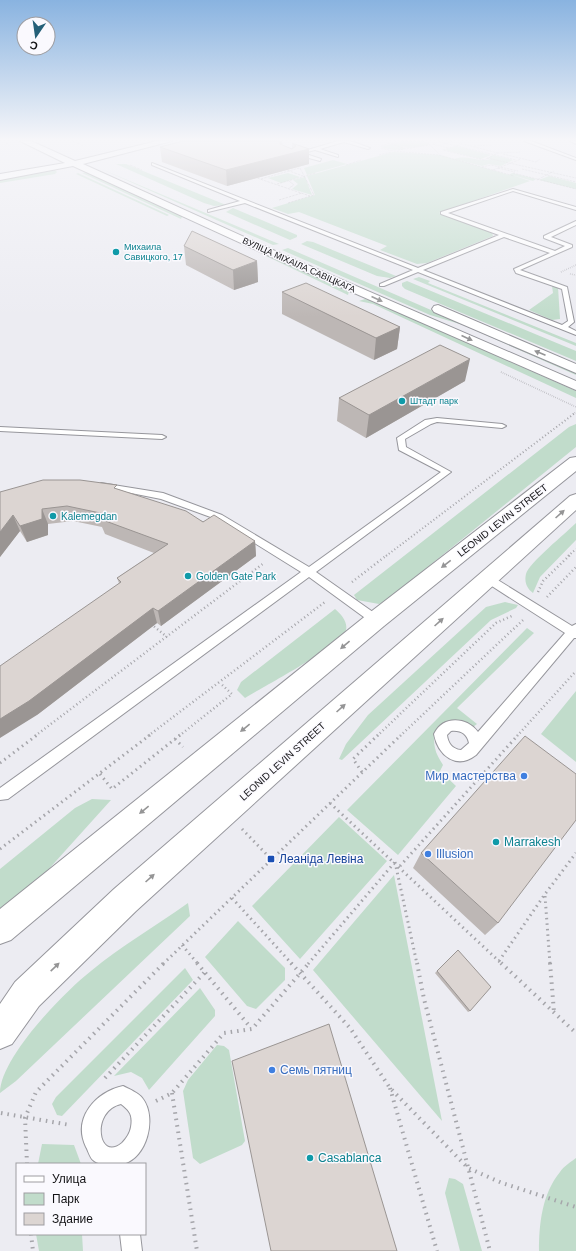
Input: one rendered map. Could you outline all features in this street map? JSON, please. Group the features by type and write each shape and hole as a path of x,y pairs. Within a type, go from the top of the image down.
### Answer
{"street":[{"name":"ВУЛІЦА МІХАІЛА САВІЦКАГА","path":"159,199 276,255 576,386"},
{"path":"182,199 224,218"},
{"name":"ВУЛІЦА МІХАІЛА САВІЦКАГА","path":"368,279 397,292"},
{"path":"425,304 576,369"},
{"name":"LEONID LEVIN STREET","path":"0,929 376,620 576,462"},
{"name":"LEONID LEVIN STREET","path":"0,1032 27,994 125,900 576,500"}],"lane":[{"path":"242,199 576,333"},
{"path":"484,199 443,213 555,253"},
{"path":"544,199 576,209"},
{"path":"210,211 246,201"},
{"path":"563,328 571,322 565,288 518,272 517,270 570,246 546,236 576,223"},
{"path":"382,285 504,235"},
{"path":"0,794 3,794 447,472 402,448 401,438 428,422 437,420 502,426"},
{"path":"0,429 162,437"},
{"path":"91,485 107,485 170,499 219,517 309,572 376,620"},
{"path":"476,744 575,631 531,606 488,578"},
{"path":"130,1235 132,1251"}],"path":[{"path":"559,273 576,266"},
{"path":"0,849 576,412"},
{"path":"362,772 353,759 496,623 531,606 540,591 543,580 576,549"},
{"path":"0,763 278,553"},
{"path":"27,1163 25,1118 36,1092 182,945 362,772 531,606 576,567"},
{"path":"150,623 167,637"},
{"path":"400,866 576,671"},
{"path":"100,774 112,789 232,694 220,683"},
{"path":"519,734 526,738"},
{"path":"330,803 400,866 576,1033"},
{"path":"226,811 271,859"},
{"path":"499,961 545,894 576,853"},
{"path":"197,1251 172,1093 224,1033 252,1029 395,862"},
{"path":"395,862 409,920 424,999 490,1251"},
{"path":"545,894 554,1013"},
{"path":"232,898 350,1028 390,1088 468,1168 502,1183 576,1207"},
{"path":"182,945 252,1029"},
{"path":"102,1082 205,972"},
{"path":"390,1088 437,1251"},
{"path":"1,1113 76,1126"},
{"path":"31,1235 33,1251"}],"green space":[{"path":"131,199 135,199 169,215 167,216"},
{"path":"139,199 148,199 183,215 181,219"},
{"path":"170,199 173,199 279,244 273,245"},
{"path":"196,199 212,199 226,205 214,206"},
{"path":"301,199 478,199 439,213 492,233 493,236 427,263 417,264 380,250 387,246 299,212 288,214 272,208"},
{"path":"233,208 297,235 297,237 290,240 226,212"},
{"path":"307,241 313,242 396,276 390,278 377,276 301,244"},
{"path":"288,248 576,373 576,375 463,325 430,315 282,250"},
{"path":"270,254 347,288 349,291 348,295 266,256"},
{"path":"419,277 430,281 428,283 576,343 576,346 413,279"},
{"path":"407,281 576,351 576,361 405,289 402,286 402,283"},
{"path":"552,286 558,287 560,319 552,320 529,310 553,293"},
{"path":"365,299 373,301 576,391 576,398 373,304 359,301"},
{"path":"576,424 576,447 387,600 379,604 357,600 354,595 569,427"},
{"path":"576,523 576,540 540,577 533,593 528,587 525,577 529,569"},
{"path":"505,602 518,605 516,608 491,620 342,760 339,759 346,744 368,715 486,607"},
{"path":"335,609 344,618 346,630 331,646 245,698 237,690 241,682"},
{"path":"527,628 534,633 457,708 477,724 473,727 458,722 444,723 439,726 436,731 434,738 435,748 443,765 440,771 456,786 398,855 347,810"},
{"path":"576,691 576,762 541,734"},
{"path":"92,799 111,800 38,881 0,913 0,869 75,808"},
{"path":"339,817 387,861 300,959 252,906"},
{"path":"394,875 442,1121 313,970"},
{"path":"188,903 190,916 16,1081 0,1093 3,1079 10,1062 21,1045 65,994 102,962"},
{"path":"238,921 285,968 285,980 256,1009 247,1006 205,957"},
{"path":"185,968 193,980 62,1116 57,1115 52,1104 56,1097"},
{"path":"200,988 215,1010 215,1016 149,1090 142,1078 131,1072 114,1076"},
{"path":"217,1045 224,1046 229,1050 245,1141 242,1145 200,1164 193,1158 183,1091 188,1080"},
{"path":"42,1144 74,1145 81,1163 38,1163"},
{"path":"576,1158 576,1251 539,1251 541,1220 545,1200 554,1181 562,1170"},
{"path":"449,1178 455,1179 463,1184 482,1251 460,1251 445,1193"},
{"path":"36,1235 82,1235 83,1251 39,1251"}],"building":[{"path":"192,231 257,261 233,270 184,246"},
{"path":"306,283 400,327 376,338 282,292"},
{"path":"440,345 470,359 369,415 339,398"},
{"path":"43,480 80,480 117,485 114,488 186,511 203,522 214,515 255,541 158,611 153,608 29,701 0,719 0,666 121,582 117,578 168,544 100,519 105,514 67,506 42,509 42,519 20,526 13,515 0,532 0,492"},
{"name":"Marrakesh","path":"525,736 576,774 576,820 498,923 421,853"},
{"path":"458,950 491,987 470,1011 437,971"},
{"name":"Casablanca","path":"329,1024 397,1251 271,1251 232,1061"}],"place":[{"name":"Михаила Савицкого, 17","path":"116,252"},
{"name":"Штадт парк","path":"402,401"},
{"name":"Kalemegdan","path":"53,516"},
{"name":"Golden Gate Park","path":"188,576"},
{"name":"Мир мастерства","path":"524,776"},
{"name":"Marrakesh","path":"496,842"},
{"name":"Illusion","path":"428,854"},
{"name":"Леаніда Левіна","path":"271,859"},
{"name":"Семь пятниц","path":"272,1070"},
{"name":"Casablanca","path":"310,1158"}]}
